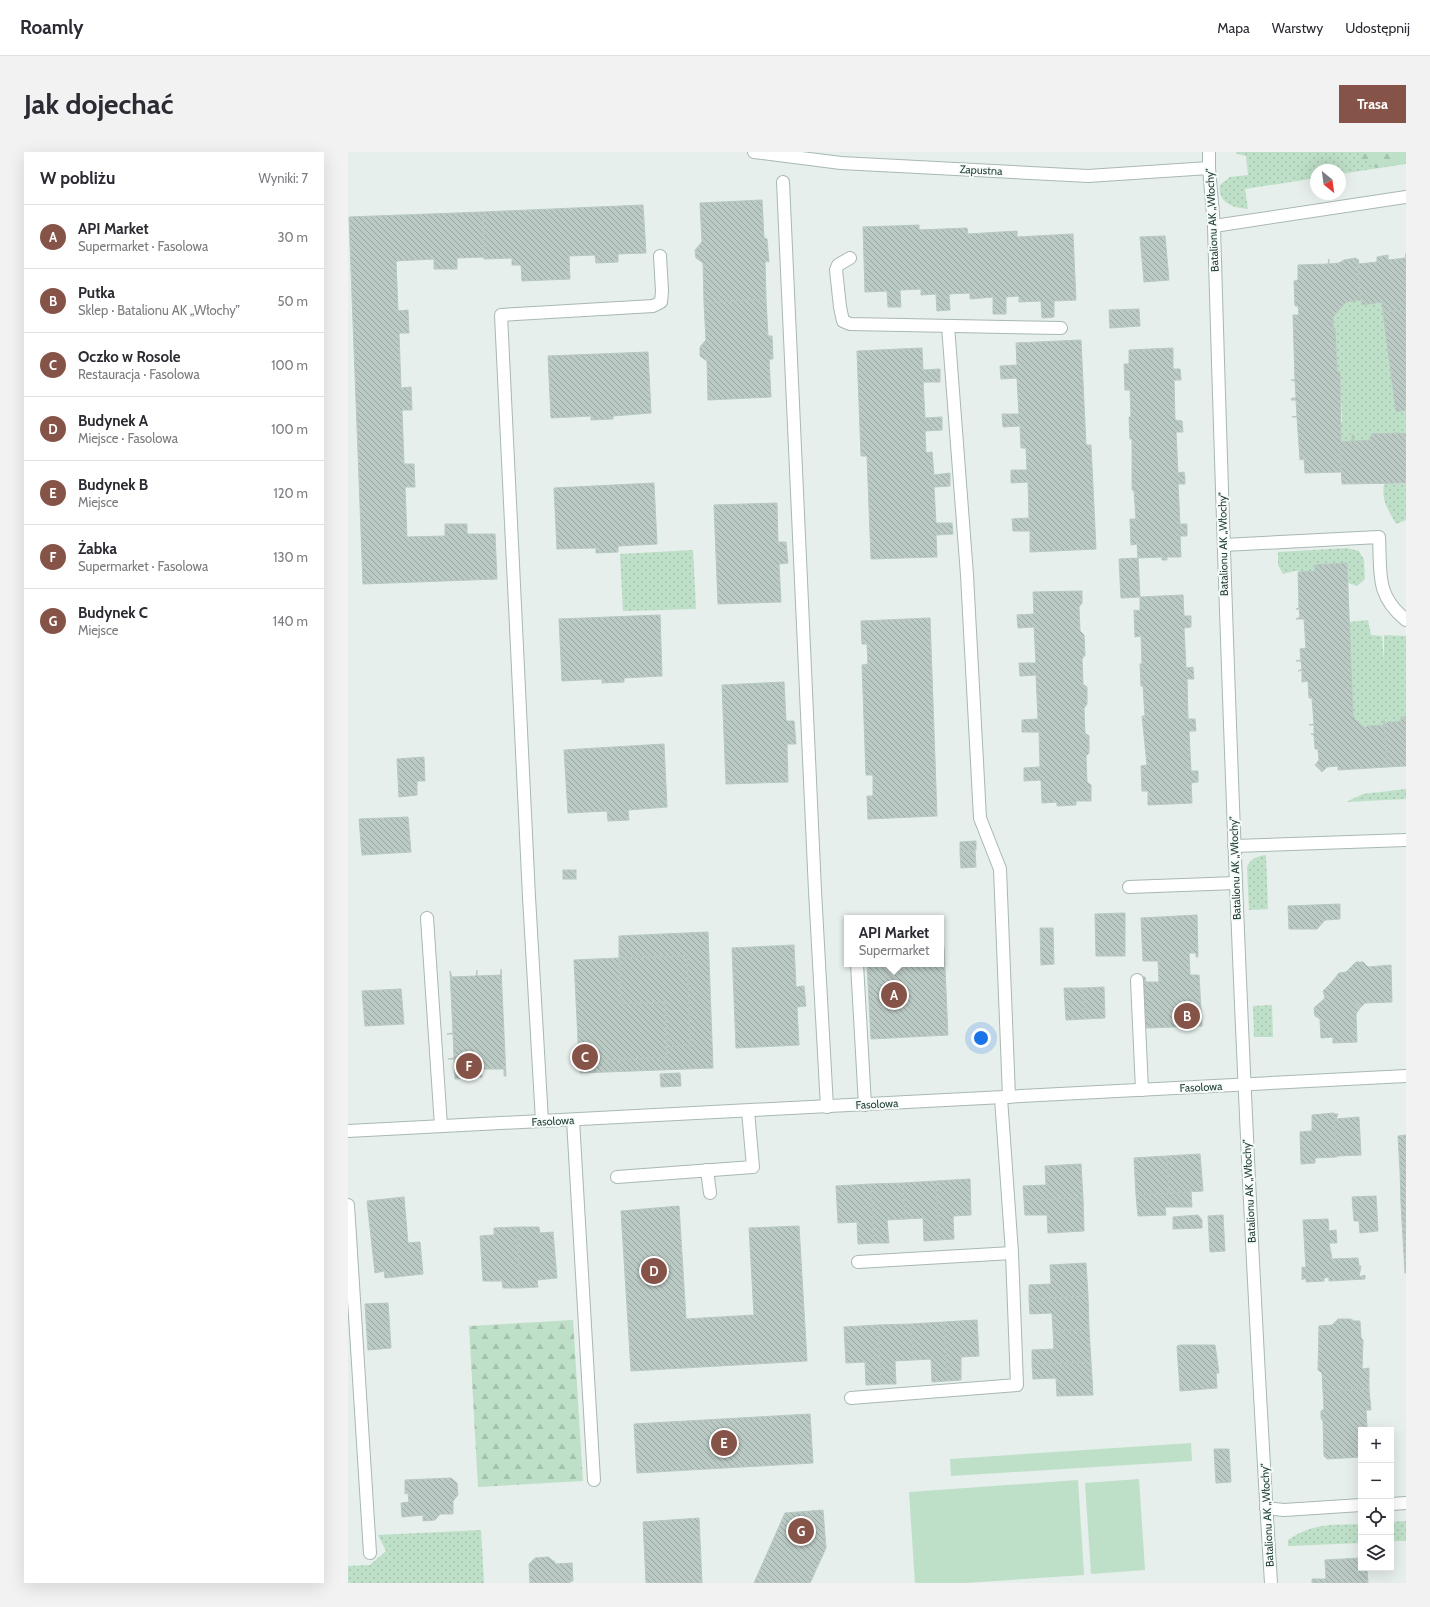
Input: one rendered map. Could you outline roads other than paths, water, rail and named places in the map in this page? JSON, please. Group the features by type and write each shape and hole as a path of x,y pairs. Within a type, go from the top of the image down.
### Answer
{"street":[{"name":"Zapustna","path":"754,152 841,163 1088,176 1209,168"},
{"name":"Batalionu AK „Włochy”","path":"1209,152 1214,226 1234,846 1244,1085 1271,1583"},
{"path":"783,182 815,890 827,1107"},
{"path":"1214,226 1406,197"},
{"path":"542,1121 527,858 501,315 653,306 661,302 662,291 660,256"},
{"path":"850,258 838,265 836,270 843,321 850,324 1061,328"},
{"path":"851,1398 1017,1385 1005,1097 1000,869 980,818 967,575 948,326"},
{"path":"1224,545 1379,537 1382,590 1393,609 1406,620"},
{"path":"1234,846 1406,840"},
{"path":"1129,887 1236,883"},
{"path":"427,918 442,1126"},
{"path":"857,967 865,1105"},
{"path":"1137,980 1142,1090"},
{"name":"Fasolowa","path":"348,1131 1406,1076"},
{"path":"617,1176 753,1166 748,1111"},
{"path":"573,1120 594,1480"},
{"path":"707,1170 710,1193"},
{"path":"348,1205 370,1553"},
{"path":"858,1262 1012,1253"},
{"path":"1394,1504 1406,1503"},
{"path":"1266,1508 1284,1510 1358,1505"}],"place":[{"name":"API Market","path":"894,995"},
{"name":"Putka","path":"1187,1016"},
{"name":"Oczko w Rosole","path":"585,1057"},
{"name":"Żabka","path":"469,1066"},
{"name":"Budynek A","path":"654,1271"},
{"name":"Budynek B","path":"724,1443"},
{"name":"Budynek C","path":"801,1531"}]}
